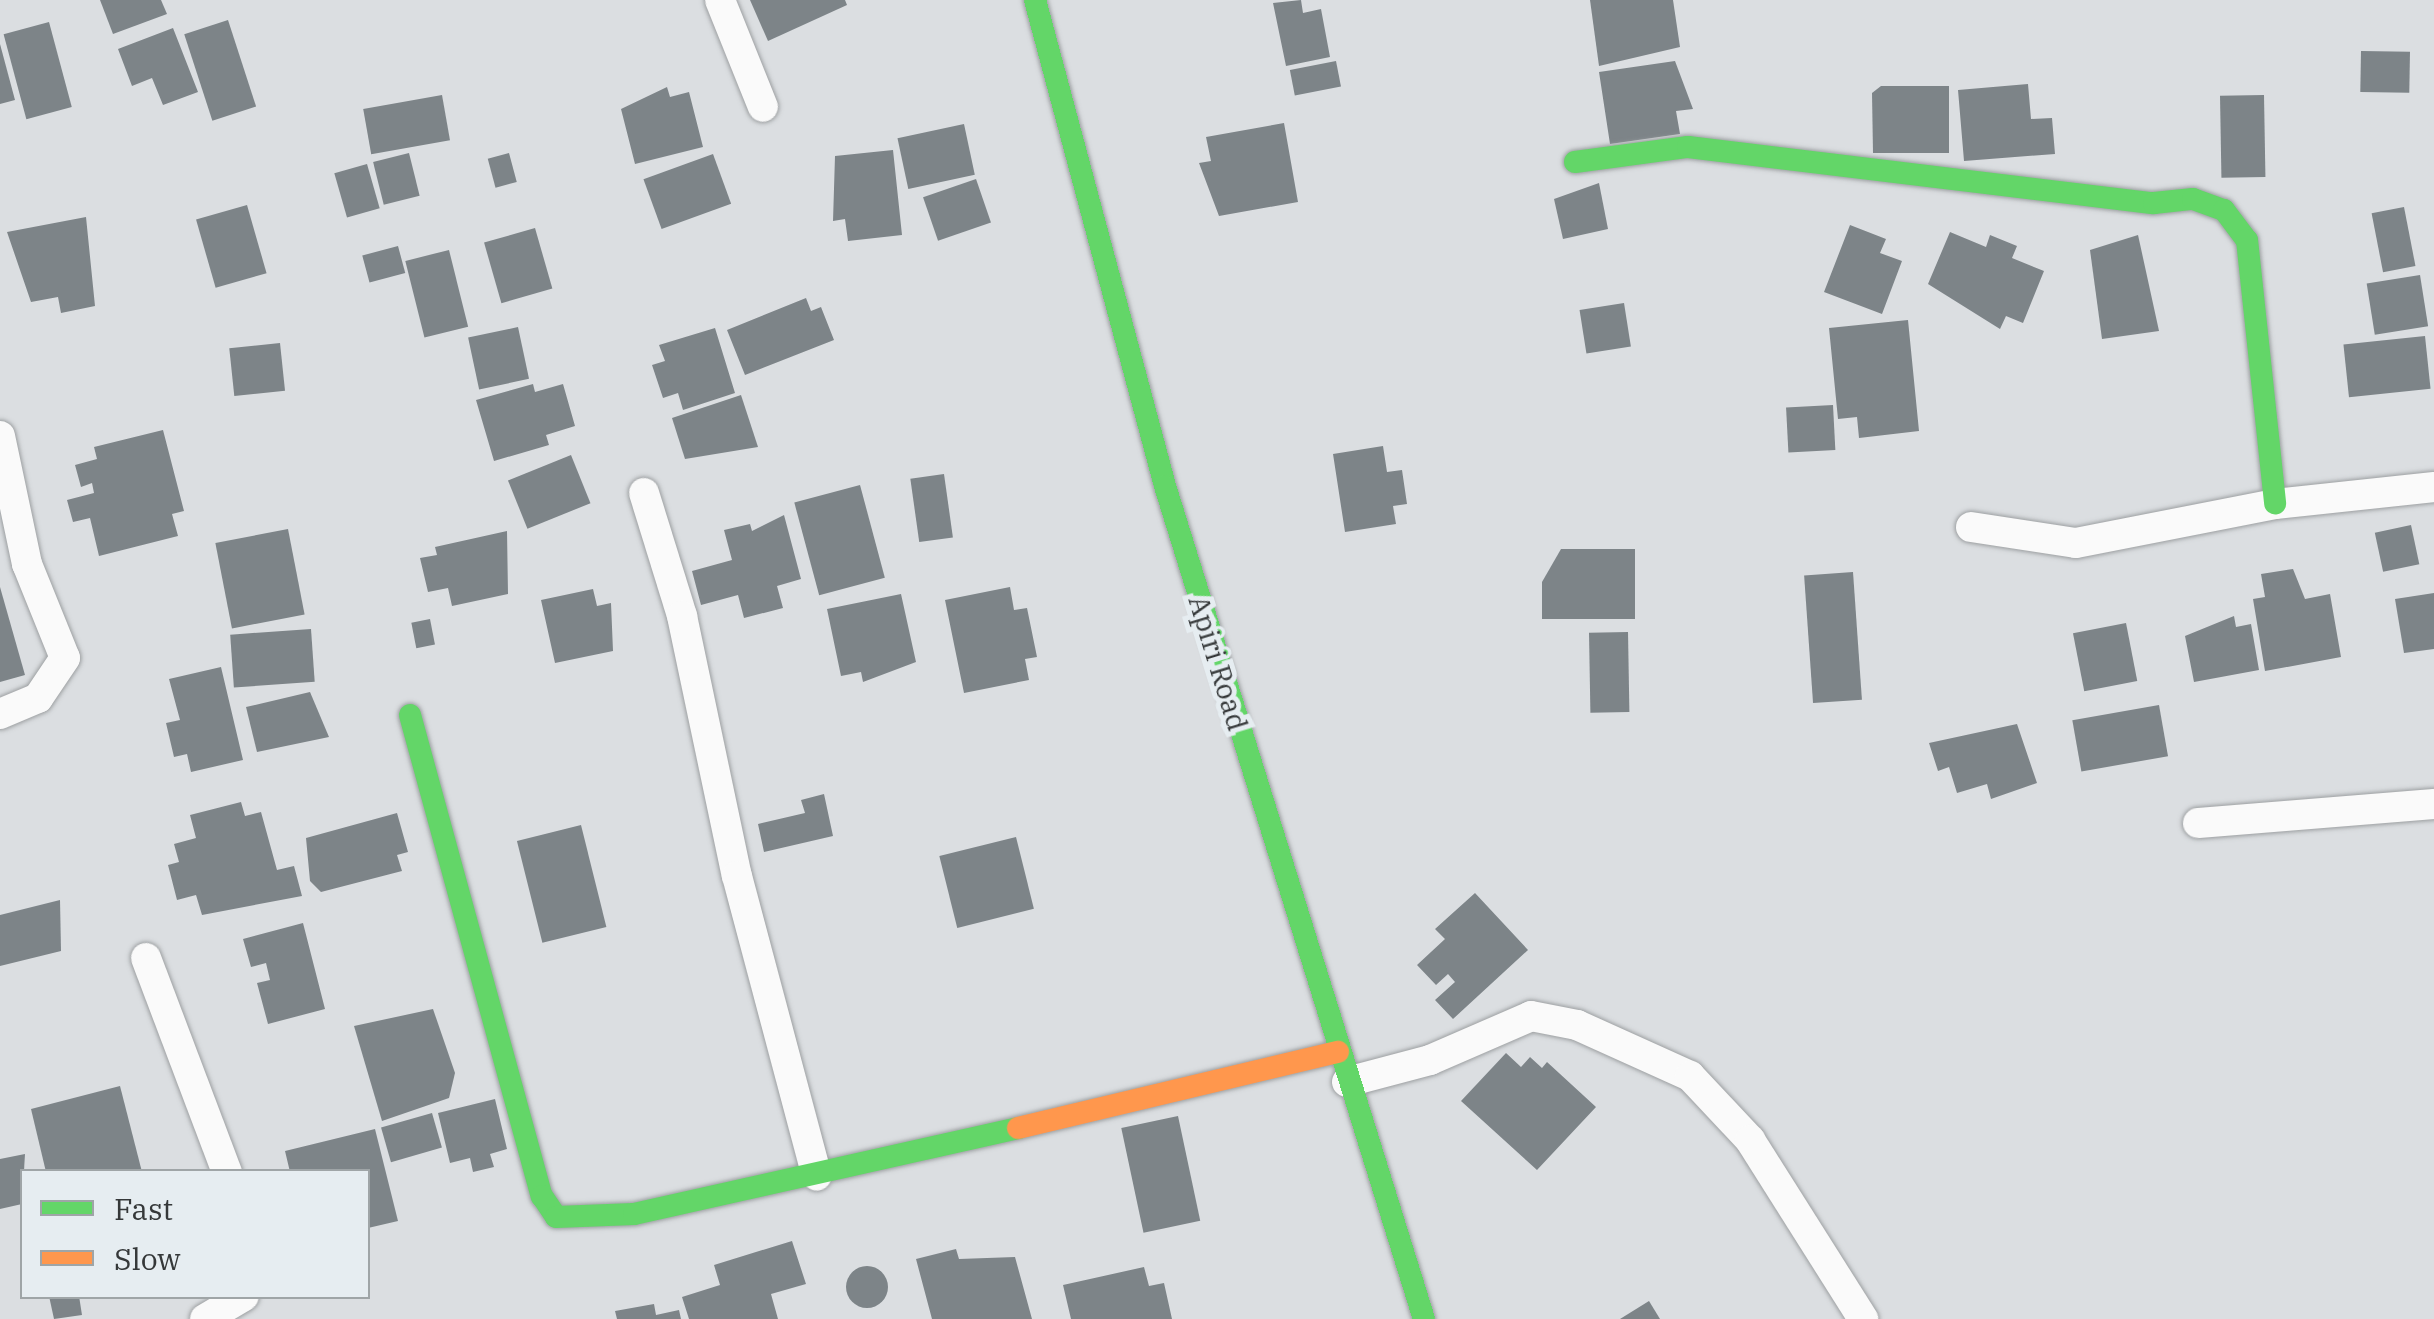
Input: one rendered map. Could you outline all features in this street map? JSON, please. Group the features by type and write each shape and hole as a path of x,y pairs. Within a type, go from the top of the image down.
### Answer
{"street":[{"path":"720,0 763,107"},
{"name":"Apiri Road","path":"1035,0 1164,486 1342,1067 1424,1319"},
{"path":"1575,162 1688,146 2154,203 2192,199 2224,210 2247,240 2275,504"},
{"path":"0,436 27,564 65,658 38,698 0,714"},
{"path":"1971,527 2076,543 2275,504 2434,487"},
{"path":"644,493 682,616 737,876 817,1176"},
{"path":"410,715 542,1196 556,1217 634,1214 1342,1067 1430,1060 1530,1016 1577,1025 1674,1069 1750,1140 1863,1319"},
{"path":"2198,823 2434,804"},
{"path":"146,958 226,1169"},
{"path":"205,1319 239,1299"}],"building":[{"path":"100,0 161,0 167,14 113,34"},
{"path":"750,0 845,0 847,5 768,41"},
{"path":"1301,0 1303,13 1321,9 1330,57 1286,66 1273,3"},
{"path":"1590,0 1673,0 1680,47 1599,66"},
{"path":"228,20 256,107 212,121 184,34"},
{"path":"49,22 72,107 26,119 4,34"},
{"path":"173,28 198,92 163,105 152,78 132,86 118,49"},
{"path":"0,44 15,100 0,104"},
{"path":"2361,51 2410,52 2409,93 2360,92"},
{"path":"1336,61 1341,87 1295,95 1290,70"},
{"path":"1675,61 1693,109 1676,111 1680,134 1610,144 1599,72"},
{"path":"2028,84 2031,119 2052,118 2055,154 1964,161 1958,90"},
{"path":"1881,86 1949,86 1949,153 1873,153 1872,93"},
{"path":"667,87 670,97 689,92 703,147 635,164 621,109"},
{"path":"442,95 450,140 371,154 363,109"},
{"path":"2264,95 2265,177 2221,178 2220,96"},
{"path":"1284,123 1298,202 1219,216 1199,163 1211,161 1206,137"},
{"path":"964,124 975,175 908,189 897,138"},
{"path":"893,150 902,235 848,241 845,219 833,221 835,156"},
{"path":"409,153 420,196 384,205 373,162"},
{"path":"509,153 517,182 496,188 488,159"},
{"path":"713,154 731,204 662,229 643,179"},
{"path":"367,164 380,208 347,218 334,173"},
{"path":"976,179 991,222 938,241 923,197"},
{"path":"1599,183 1608,229 1563,239 1554,199"},
{"path":"247,205 267,273 216,288 196,220"},
{"path":"2404,207 2415,266 2383,272 2372,213"},
{"path":"86,217 95,306 61,313 58,297 31,302 7,232"},
{"path":"1850,225 1886,239 1880,253 1902,261 1882,314 1824,292"},
{"path":"535,228 552,289 501,303 484,243"},
{"path":"1950,232 1986,247 1990,235 2017,246 2012,258 2044,271 2023,323 2006,316 2000,329 1928,284"},
{"path":"2138,235 2159,331 2102,339 2090,250"},
{"path":"398,246 405,273 370,283 362,256"},
{"path":"449,250 468,327 424,338 405,261"},
{"path":"2420,275 2428,326 2375,335 2367,283"},
{"path":"806,298 811,311 821,307 834,340 745,375 727,330"},
{"path":"1624,303 1631,346 1586,353 1580,310"},
{"path":"1908,320 1919,431 1859,438 1857,417 1838,419 1829,328"},
{"path":"518,327 529,379 479,389 468,338"},
{"path":"715,328 735,393 683,410 678,393 663,398 652,365 665,361 659,345"},
{"path":"2425,336 2431,389 2349,397 2343,345"},
{"path":"280,343 285,391 234,396 229,348"},
{"path":"533,384 535,392 563,384 575,426 546,435 549,445 494,461 476,400"},
{"path":"741,395 758,447 685,459 672,418"},
{"path":"1833,405 1835,450 1788,452 1786,407"},
{"path":"163,430 184,511 172,514 178,536 99,556 90,518 73,522 67,500 94,493 92,483 81,487 75,465 97,459 94,447"},
{"path":"1383,446 1387,472 1402,470 1407,504 1393,506 1396,524 1345,532 1333,454"},
{"path":"571,455 590,503 527,529 508,480"},
{"path":"944,474 953,537 919,542 910,479"},
{"path":"860,485 885,578 819,595 794,503"},
{"path":"784,515 801,579 777,586 783,608 744,618 738,595 701,605 692,571 732,560 724,530 750,524 752,531"},
{"path":"2411,525 2419,564 2383,572 2375,533"},
{"path":"288,529 305,614 232,629 215,543"},
{"path":"507,531 508,594 452,606 448,588 428,592 420,558 437,555 435,547"},
{"path":"1561,549 1635,549 1635,619 1542,619 1542,582"},
{"path":"2293,569 2305,599 2330,594 2341,657 2265,671 2253,599 2265,597 2261,574"},
{"path":"1853,572 1862,700 1813,703 1804,575"},
{"path":"0,587 25,675 0,682"},
{"path":"1010,587 1014,610 1027,608 1037,657 1025,659 1029,680 964,693 945,600"},
{"path":"593,589 597,606 611,603 613,651 555,663 541,600"},
{"path":"2434,593 2434,649 2404,653 2395,599"},
{"path":"901,594 916,662 863,682 861,672 841,676 827,609"},
{"path":"2234,616 2236,627 2251,624 2259,670 2194,682 2185,636"},
{"path":"430,619 435,645 416,648 411,623"},
{"path":"2126,623 2137,681 2084,691 2073,633"},
{"path":"311,629 315,682 234,688 230,635"},
{"path":"1628,632 1629,712 1590,713 1589,633"},
{"path":"221,667 243,760 191,772 187,754 174,757 166,723 180,720 169,679"},
{"path":"310,692 329,737 257,752 246,707"},
{"path":"2159,705 2168,756 2081,771 2072,720"},
{"path":"2017,724 2037,783 1991,799 1987,784 1957,793 1949,767 1938,771 1929,743"},
{"path":"824,794 833,836 764,852 758,824 805,813 801,800"},
{"path":"241,802 245,816 261,812 277,870 294,866 302,896 202,915 196,895 177,900 168,865 179,862 174,844 196,838 190,815"},
{"path":"397,813 408,852 397,855 402,871 321,892 310,881 306,838"},
{"path":"581,825 606,927 542,943 517,841"},
{"path":"1016,837 1034,909 957,928 939,856"},
{"path":"1475,893 1528,950 1453,1019 1435,1000 1455,982 1448,974 1436,985 1417,965 1445,939 1435,929"},
{"path":"60,900 61,951 0,966 0,915"},
{"path":"303,923 325,1009 268,1024 257,983 270,980 266,963 251,967 243,939"},
{"path":"433,1009 455,1073 449,1098 382,1121 354,1026"},
{"path":"1506,1053 1521,1067 1530,1057 1542,1068 1547,1062 1596,1107 1537,1170 1461,1101"},
{"path":"120,1086 141,1169 45,1169 31,1109"},
{"path":"495,1099 507,1149 490,1154 494,1167 473,1172 470,1158 450,1163 438,1113"},
{"path":"432,1113 442,1148 391,1162 381,1128"},
{"path":"1178,1116 1200,1221 1144,1233 1121,1128"},
{"path":"375,1129 398,1221 370,1228 370,1169 289,1169 285,1151"},
{"path":"25,1154 24,1169 20,1169 20,1204 0,1209 0,1159"},
{"path":"792,1241 806,1284 771,1294 778,1319 689,1319 682,1297 720,1285 714,1265"},
{"path":"956,1249 959,1259 1015,1257 1032,1319 932,1319 916,1259"},
{"path":"867,1266 882,1272 888,1287 882,1302 867,1308 852,1302 846,1287 852,1272"},
{"path":"1144,1267 1149,1286 1164,1283 1172,1319 1071,1319 1063,1285"},
{"path":"50,1299 79,1299 82,1315 54,1319"},
{"path":"1649,1301 1660,1319 1620,1319"},
{"path":"654,1304 656,1315 679,1310 681,1319 617,1319 615,1311"}],"traffic: fast":[{"path":"1035,0 1165,486 1424,1319"},
{"path":"1575,162 1688,147 2154,203 2193,199 2224,210 2247,240 2275,504"},
{"path":"410,715 542,1196 556,1217 634,1214 1018,1128"}],"traffic: slow":[{"path":"1018,1128 1338,1052"}]}
